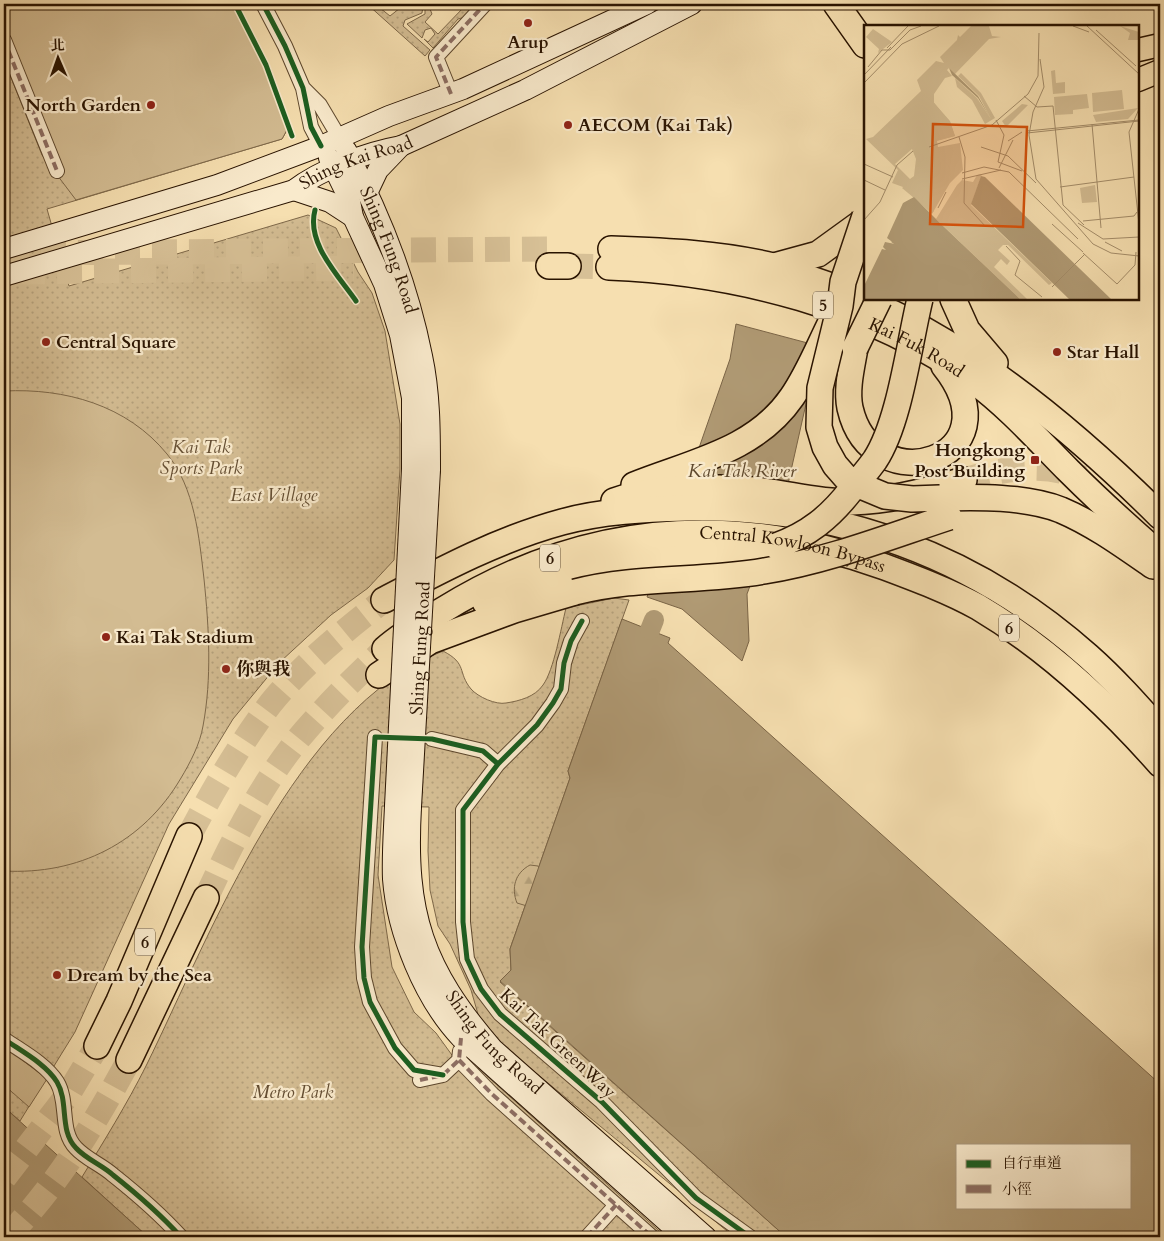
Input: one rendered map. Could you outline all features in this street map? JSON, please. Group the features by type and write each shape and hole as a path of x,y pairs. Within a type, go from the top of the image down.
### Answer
{"highway":[{"path":"842,5 872,25"},
{"path":"842,5 864,42"},
{"path":"774,266 818,254 864,219"},
{"path":"864,221 843,282 840,306 820,388 819,426 825,447 835,465 849,481 885,496 912,499 945,508"},
{"name":"Kai Fuk Road","path":"864,300 848,292 774,266 672,250 610,258 700,274 782,292 861,320 938,358 987,392 1160,555"},
{"path":"649,493 737,447 770,423 794,395 840,306 855,288 864,270"},
{"name":"Kai Fuk Road","path":"864,300 922,328 984,365 1030,399 1160,516"},
{"path":"879,300 855,348 849,398 850,407 857,426 868,443 888,457 914,464 931,461 947,452 959,437 966,420 963,395 938,358"},
{"path":"840,510 874,429 892,361 905,300"},
{"path":"379,675 430,641 514,610 578,582 637,560 760,550 806,534 840,510 875,460 887,433 920,300"},
{"path":"953,300 962,322 974,340 1030,399"},
{"path":"563,522 594,504 649,493 715,488 754,490 840,510 964,480"},
{"name":"6","path":"384,600 476,553 649,493"},
{"path":"1111,496 1160,537"},
{"path":"578,582 616,585 733,575 794,566 945,508 1016,500 1060,510 1098,530 1160,571"},
{"name":"Central Kowloon Bypass","path":"840,510 888,536 919,548 994,586 1052,627 1086,654 1116,682 1160,731"},
{"name":"Central Kowloon Bypass","path":"578,582 514,591 474,607 385,649 400,636 472,592 554,556 591,546 694,532 762,535 823,547 911,576 952,594 986,613 1036,646 1077,680 1126,726 1160,764"},
{"name":"6","path":"97,1046 119,1001 189,836"},
{"name":"6","path":"129,1060 206,898"}],"main road":[{"name":"Shing Kai Road","path":"4,249 217,185 330,142 451,94 647,4"},
{"name":"Shing Kai Road","path":"4,276 294,190 308,180 380,150 402,146 559,73 692,4"},
{"path":"1139,50 1160,45"},
{"path":"1139,80 1160,71"},
{"name":"Shing Fung Road","path":"330,142 343,165 368,191 409,300 428,397 421,470 403,806 393,880 402,923 417,969 435,1005 461,1038 684,1237"},
{"path":"368,191 380,168 402,146"},
{"name":"Shing Fung Road","path":"343,165 352,217 384,284 400,335 412,398 421,470"},
{"path":"294,190 330,202 352,217"},
{"name":"Shing Fung Road","path":"403,806 410,876 418,920 432,960 449,993 463,1014 494,1049 706,1237"}],"street":[{"path":"263,4 303,88 312,127 330,142"},
{"path":"451,94 436,57 485,4"},
{"path":"4,40 57,170"},
{"path":"303,88 320,106 330,142"},
{"name":"Kai Tak GreenWay","path":"582,621 571,641 564,663 560,689 553,703 537,725 498,764 463,810 464,944 467,960 481,989 500,1014 602,1102 696,1198 750,1237"},
{"path":"375,737 362,948 364,978 370,1002 395,1048 414,1070 444,1075"},
{"path":"432,739 483,751 498,764"},
{"path":"4,1038 50,1073 58,1084 65,1106 65,1122 75,1148 113,1174 164,1219 181,1237"},
{"path":"420,1080 444,1075 459,1060 461,1038"},
{"path":"459,1060 492,1094 652,1237"},
{"path":"587,1237 616,1205"}],"green space":[{"name":"Kai Tak Sports Park","path":"4,4 234,4 278,96 287,130 282,139 47,209 69,286 308,215 336,228 358,272 372,293 385,331 400,424 400,469 394,560 368,588 331,615 280,662 233,719 169,824 75,1032 20,1121 4,1107"},
{"name":"North Garden","path":"4,4 234,4 278,96 287,130 282,139 76,200 42,155 4,60"},
{"path":"367,4 375,4 390,16 405,4 426,4 423,6 422,13 405,20 403,26 430,50 425,56"},
{"path":"463,4 475,4 465,17 458,19 433,48 424,39 428,42 435,34 431,28 425,30 422,38 407,24 425,14 425,7 430,5 433,7 430,9 432,14 425,22 438,34 464,7"},
{"name":"Kai Tak Stadium","path":"4,391 50,393 93,403 133,423 151,437 167,454 176,467 190,497 200,547 207,616 209,671 202,733 188,766 166,801 148,821 128,837 106,850 83,860 58,867 31,871 4,871"},
{"name":"Metro Park","path":"614,598 629,600 568,771 570,778 510,949 511,970 500,982 786,1237 721,1237 727,1231 502,1045 480,1021 471,990 450,944 438,926 430,890 428,851 429,807 382,806 378,875 392,967 414,1012 436,1033 462,1069 466,1067 478,1068 666,1237 148,1237 82,1177 139,1080 230,891 264,830 301,772 343,721 390,680 443,651 459,664 464,678 471,689 492,702 516,701 536,693 543,685 551,669 566,608"},
{"path":"530,865 538,866 541,871 527,906 517,903 514,892 518,877"},
{"path":"4,1046 47,1079 29,1107 4,1085"}],"water":[{"name":"Kai Tak River","path":"736,324 819,346 788,484 747,594 749,641 742,661 682,609 647,597 730,359"},
{"path":"622,619 670,638 668,643 1160,1084 1160,1237 786,1237 500,981 511,970 510,949 570,778 568,771"},
{"path":"4,1107 148,1237 4,1237"}],"waterway":[{"name":"Kai Tak River","path":"650,630 654,620"}],"tunnel":[{"path":"4,253 554,249"},
{"path":"568,266 609,267"},
{"path":"20,272 354,268"},
{"path":"964,480 1023,468 1053,470 1082,478"},
{"path":"189,836 227,768 271,703 310,661 384,600"},
{"path":"206,898 250,811 290,750 334,699 385,649"},
{"path":"375,737 406,737"},
{"path":"4,1178 69,1093 97,1046"},
{"path":"7,1237 59,1175 88,1131 129,1060"}],"marked path":[{"path":"451,94 436,57 485,4"},
{"path":"4,40 57,171"},
{"path":"420,1080 443,1075 459,1060 461,1038"},
{"path":"459,1060 492,1094 652,1237"},
{"path":"587,1237 616,1205"}],"cycle path":[{"path":"235,4 266,65 292,136"},
{"path":"263,4 285,46 303,88 311,127 321,146"},
{"path":"315,210 313,222 319,246 325,258 356,301"},
{"path":"582,621 571,641 564,663 561,689 553,703 537,725 498,764 463,810 463,922 467,959 481,989 500,1014 602,1102 696,1198 750,1237"},
{"path":"443,1075 414,1070 395,1048 370,1002 364,978 362,947 375,737 432,739 483,751 498,764"},
{"path":"4,1039 40,1064 57,1082 63,1098 68,1133 76,1148 109,1171 181,1237"}],"place":[{"name":"Arup","path":"528,23"},
{"name":"North Garden","path":"151,105"},
{"name":"AECOM (Kai Tak)","path":"568,125"},
{"name":"Central Square","path":"46,342"},
{"name":"Star Hall","path":"1057,352"},
{"name":"Hongkong Post Building","path":"1035,460"},
{"name":"Kai Tak Stadium","path":"106,637"},
{"name":"你與我","path":"226,669"},
{"name":"Dream by the Sea","path":"57,975"}],"park label":[{"name":"East Village","path":"274,495"}]}
